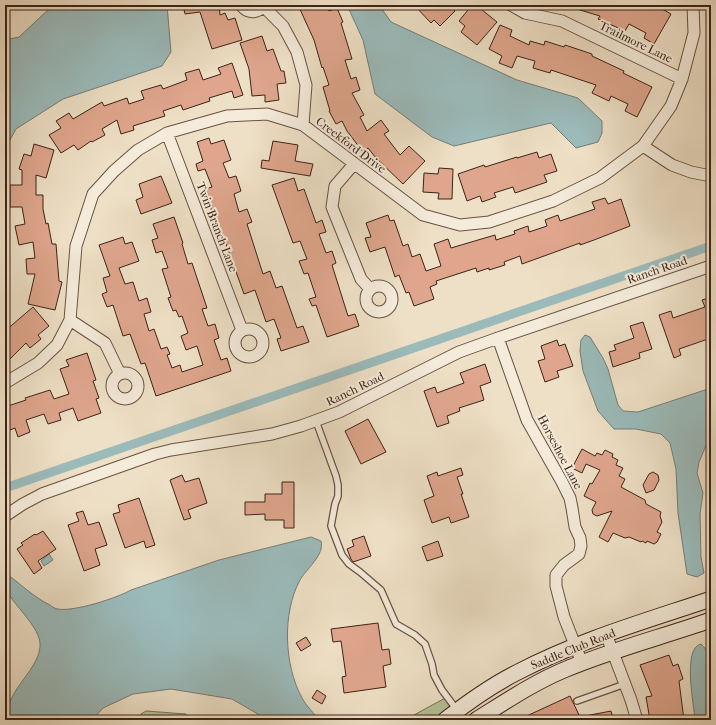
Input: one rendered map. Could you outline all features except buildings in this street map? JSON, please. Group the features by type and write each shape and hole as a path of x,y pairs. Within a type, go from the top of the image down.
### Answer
{"street":[{"path":"241,5 245,10 253,12 257,12 264,6 283,26 297,52 306,85 303,125"},
{"name":"Trailmore Lane","path":"511,5 525,13 562,20 682,79"},
{"name":"Creekford Drive","path":"5,383 38,364 57,345 70,320 76,246 94,194 114,171 138,150 167,133 227,116 267,114 303,125 423,215 460,224 489,222 553,201 600,178 643,146 671,106 682,79 694,34 693,5"},
{"name":"Twin Branch Lane","path":"167,133 242,330"},
{"path":"643,146 672,165 691,172 711,176"},
{"path":"354,164 335,186 332,207 361,280 370,289"},
{"name":"Ranch Road","path":"5,516 42,494 155,454 171,450 272,434 316,421 339,412 459,352 711,266"},
{"path":"70,320 105,342 120,374"},
{"name":"Horseshoe Lane","path":"498,338 527,420 570,498 575,527 580,538 581,546 579,554 564,565 556,575 556,586 564,617 582,663"},
{"name":"Saddle Club Road","path":"445,720 491,687 518,672 575,646 606,634 711,598"},
{"name":"Saddle Club Road","path":"476,720 536,683 582,663 711,620"},
{"path":"606,634 637,720"}],"lane":[{"path":"316,421 338,485 338,496 331,526 342,555 349,564 381,590 396,624 415,635 425,644 437,680 442,690 457,710"},
{"path":"577,701 625,684"}],"green space":[{"path":"447,697 464,720 415,720 414,715"},
{"path":"146,711 186,714 189,720 140,720 141,714"}],"water":[{"path":"50,5 167,5 171,52 162,66 63,99 16,129 5,149 5,40 19,37 49,9"},
{"path":"347,5 379,5 391,22 517,80 578,98 602,121 602,133 598,142 576,148 551,123 454,146 432,137 375,94 363,40"},
{"path":"585,335 590,337 603,358 608,369 618,405 623,411 638,412 711,388 711,434 699,462 697,473 703,493 700,514 701,557 704,573 697,577 687,574 678,513 676,469 670,443 661,434 636,429 614,429 598,411 583,371 580,351 581,340"},
{"path":"311,537 321,541 320,551 318,557 300,580 294,593 288,623 288,639 289,655 296,685 304,701 319,720 268,720 232,699 171,689 133,694 103,708 92,720 6,720 7,709 11,699 35,661 39,652 40,643 33,626 6,590 5,573 54,608 74,608 106,600 219,560"},
{"path":"49,554 53,560 44,566 41,561"},
{"path":"701,644 706,650 711,668 711,720 695,720 691,690 690,666 692,655 695,648"}],"waterway":[{"path":"5,488 711,246"}]}
